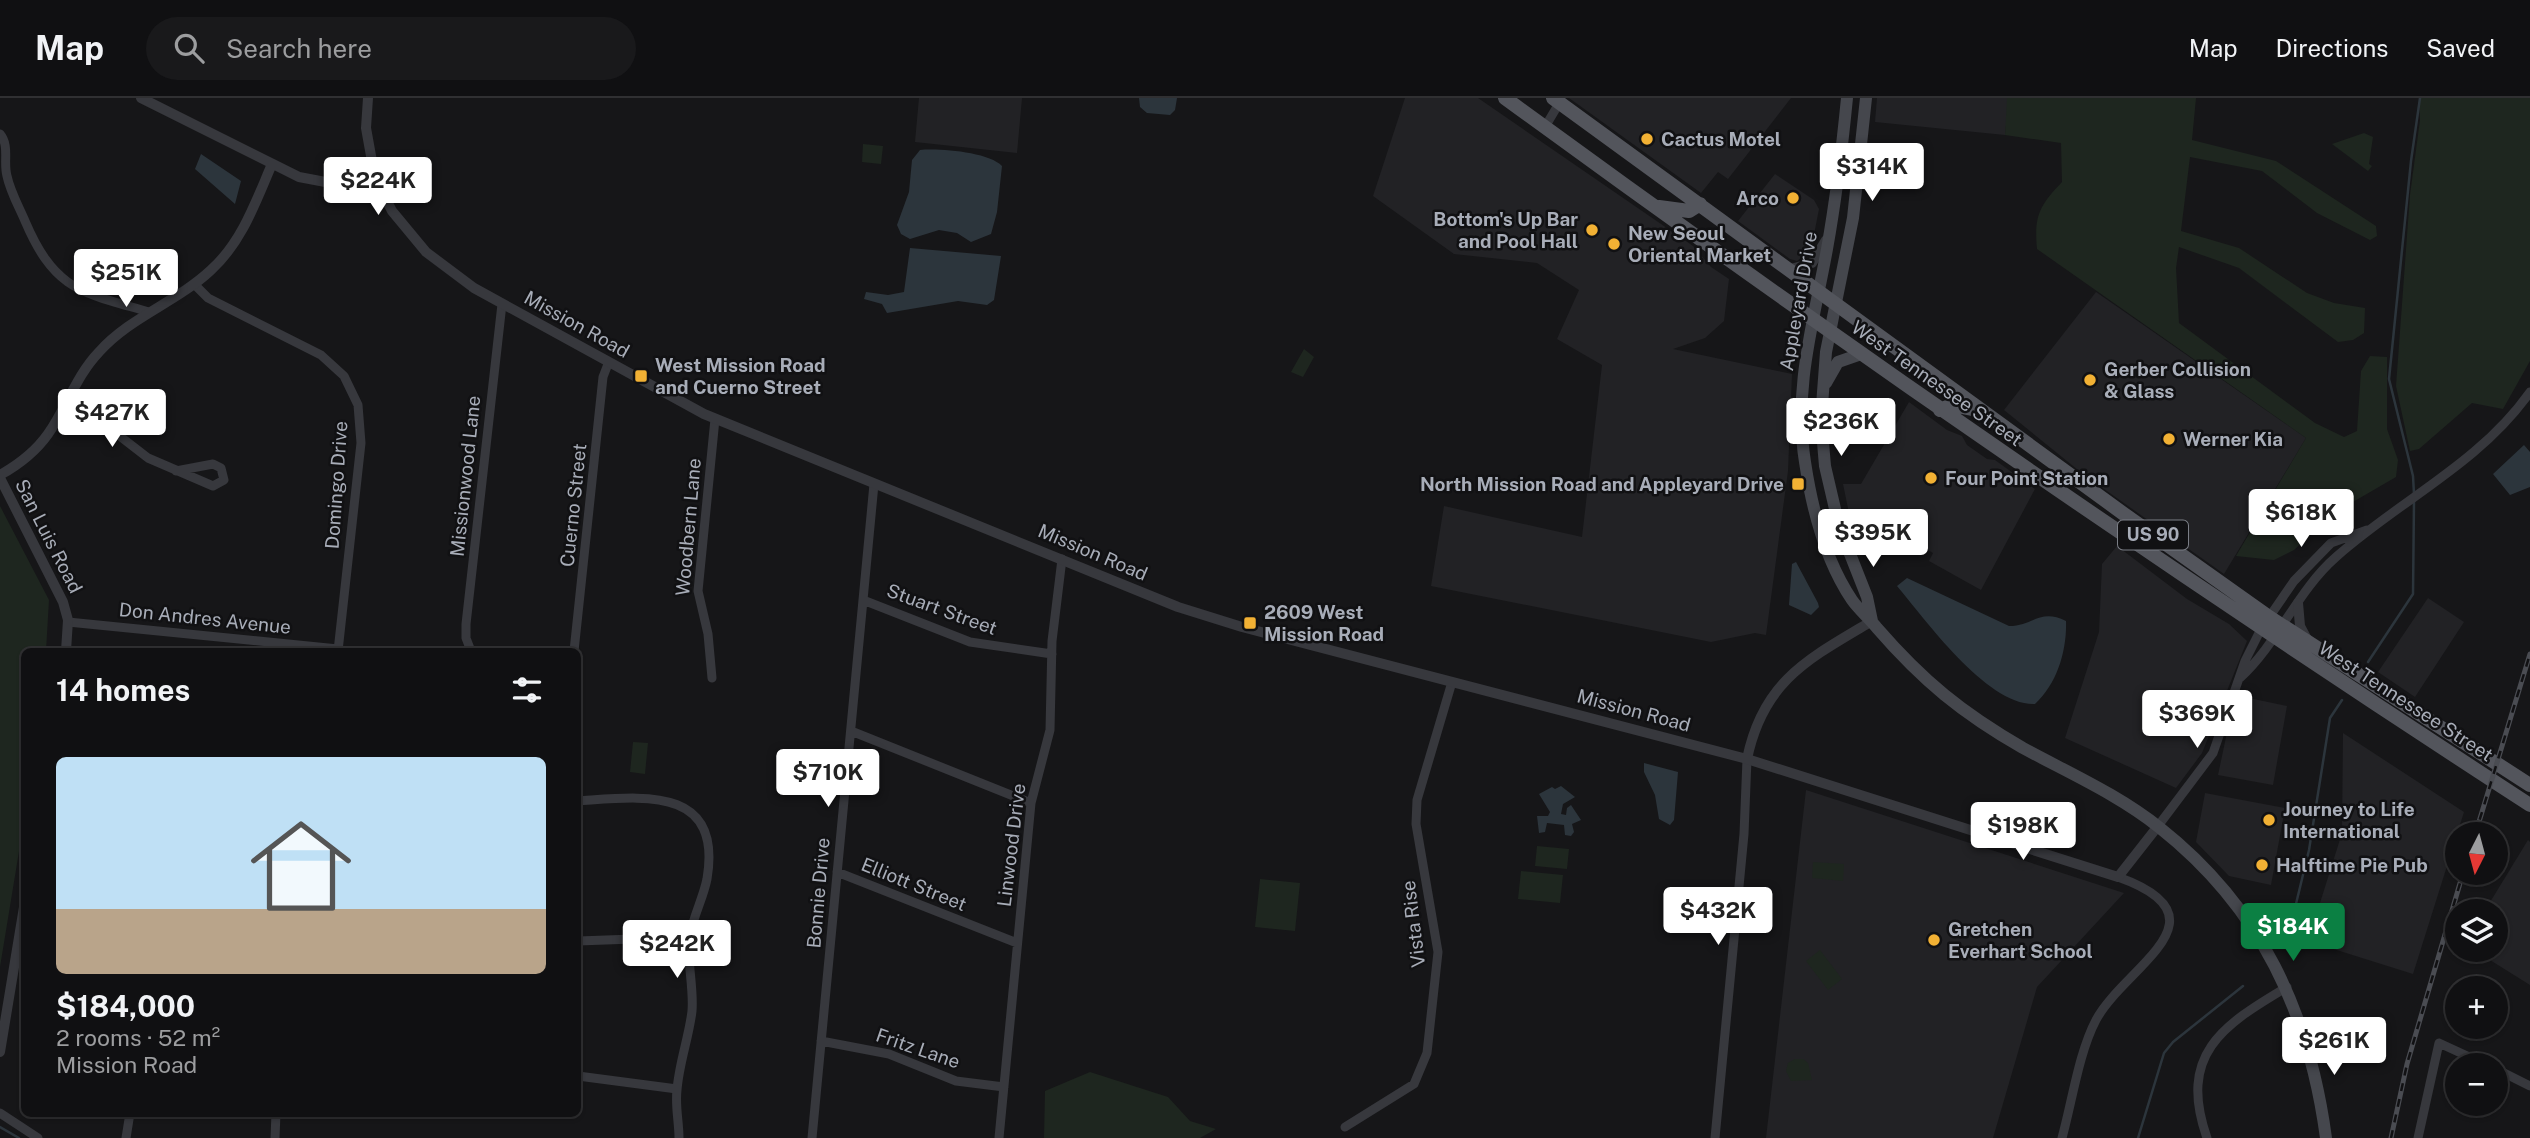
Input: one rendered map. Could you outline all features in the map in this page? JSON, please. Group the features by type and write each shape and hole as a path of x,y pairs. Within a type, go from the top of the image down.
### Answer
{"main road":[{"name":"West Tennessee Street","path":"1505,98 1940,410 2265,623 2365,698 2530,805"},
{"name":"Appleyard Drive","path":"1847,98 1830,231 1811,319 1801,403 1808,484 1825,545 1852,601 1872,621"},
{"name":"Appleyard Drive","path":"1866,98 1857,188 1829,332 1822,393 1822,442 1831,498 1848,553 1867,597 1872,621"},
{"name":"West Tennessee Street","path":"1558,100 2128,517 2265,623"},
{"path":"1655,206 1689,211 1700,204"},
{"path":"1822,393 1838,362 1861,354"},
{"path":"1940,410 1952,405 1985,412"},
{"path":"2100,517 2128,517"},
{"path":"1872,621 1938,693 1966,713 2127,805 2158,826 2188,852 2235,902 2259,937 2287,987 2312,1057 2326,1138"},
{"name":"West Tennessee Street","path":"2278,632 2310,643 2530,785"},
{"path":"2365,698 2390,695"},
{"path":"2383,709 2408,707"}],"street":[{"path":"141,98 299,177 322,183 358,182 374,178 366,128 368,98"},
{"path":"1545,127 1558,100"},
{"path":"0,134 5,140 3,170 28,227 53,272 76,289 149,312"},
{"path":"0,477 45,439 68,396 99,351 149,312 213,269 234,244 272,164"},
{"name":"Mission Road","path":"374,178 401,225 426,252 502,304 608,363 715,419 1153,598 1225,622 1747,759 2118,877"},
{"path":"1791,270 1814,261 1830,231"},
{"name":"Domingo Drive","path":"194,284 208,298 321,355 344,376 353,390 358,405 361,443 338,648"},
{"name":"Missionwood Lane","path":"470,648 466,638 466,624 502,304"},
{"name":"Cuerno Street","path":"574,648 603,377 608,363"},
{"path":"2240,678 2278,632 2322,570 2369,529 2438,481 2500,430 2530,392"},
{"path":"68,396 148,458 176,471 213,486 224,480 224,471 218,465 176,471"},
{"name":"Woodbern Lane","path":"712,678 710,648 698,591 715,419"},
{"name":"San Luis Road","path":"0,477 63,602 68,622 66,648"},
{"name":"Bonnie Drive","path":"812,1138 874,484"},
{"path":"2062,1138 2097,1017 2160,946 2168,930 2168,911 2158,894 2118,877 2213,753 2240,678 2265,623 2294,581 2316,555 2346,535 2369,529"},
{"name":"Linwood Drive","path":"999,1138 1031,803 1050,730 1052,654 1062,559"},
{"name":"Stuart Street","path":"863,600 970,642 1052,654"},
{"path":"2298,603 2300,626 2310,643"},
{"path":"1715,1138 1744,834 1747,759 1756,724 1773,693 1808,659 1872,621"},
{"name":"Don Andres Avenue","path":"68,622 319,648"},
{"name":"Vista Rise","path":"1345,1127 1414,1084 1426,1055 1437,952 1416,824 1417,800 1452,682"},
{"path":"850,731 1031,803"},
{"path":"581,802 639,797 668,800 685,808 694,817 703,834 708,862 704,891 690,937 692,1010 677,1089 679,1138"},
{"name":"Elliott Street","path":"837,872 1017,943"},
{"path":"0,1052 21,924"},
{"path":"581,941 690,937"},
{"path":"2207,1138 2197,1105 2197,1086 2209,1046 2234,1020 2287,987"},
{"name":"Fritz Lane","path":"821,1041 889,1054 956,1081 1004,1087"},
{"path":"2418,1138 2439,1043 2461,1053"},
{"path":"2508,1075 2530,1086"},
{"path":"581,1076 677,1089"},
{"path":"0,1113 38,1138"},
{"path":"126,1138 129,1117"},
{"path":"275,1138 276,1117"}],"shaded area":[{"path":"919,98 1022,98 1017,153 915,142"},
{"path":"1139,98 1177,98 1175,110 1170,115 1147,113 1140,107"},
{"path":"1405,98 1478,98 1693,246 1711,267 1729,279 1724,321 1705,338 1673,349 1792,374 1788,471 1766,635 1755,633 1711,642 1431,586 1444,506 1582,537 1602,365 1557,339 1579,290 1537,263 1454,254 1373,196"},
{"path":"1569,98 1791,98 1728,179 1718,172 1701,193"},
{"path":"1877,98 2009,98 2005,135 1875,122"},
{"path":"2007,98 2196,98 2192,140 2276,161 2376,226 2377,236 2370,240 2317,213 2262,171 2190,157 2181,231 2239,248 2307,293 2334,303 2365,308 2364,333 2353,340 2338,342 2239,268 2179,247 2176,268 2179,323 2315,423 2344,437 2357,431 2361,371 2370,356 2387,357 2387,429 2398,460 2396,477 2334,513 2294,550 2274,560 2236,556 2306,438 2037,249 2036,228 2040,212 2062,182 2061,143 2005,135"},
{"path":"2419,98 2530,98 2530,361 2503,409 2472,403 2419,449 2410,451 2396,386 2410,195 2420,120"},
{"path":"2364,133 2373,137 2369,164 2372,166 2368,171 2332,144"},
{"path":"863,144 883,146 881,164 862,162"},
{"path":"920,150 951,150 975,154 996,161 1002,166 997,212 991,234 971,242 957,233 939,230 910,239 901,234 897,225 909,192 912,160"},
{"path":"201,154 241,181 235,204 195,169"},
{"path":"1775,174 1814,200 1819,209 1811,250 1797,261 1790,259 1738,221"},
{"path":"910,248 1001,256 994,300 987,305 958,301 887,313 882,304 864,299 866,292 888,295 904,292"},
{"path":"2096,292 2306,438 2224,574 2083,474 2004,410"},
{"path":"1304,349 1314,357 1303,377 1291,372"},
{"path":"1909,402 1947,430 1962,436 1967,445 1987,459 1995,460 2035,489 1981,590 1929,561 1933,553 1888,526 1851,523 1843,484 1861,484"},
{"path":"2524,445 2530,452 2530,487 2510,495 2493,474"},
{"path":"0,506 49,600 46,648 21,648 21,839 0,967"},
{"path":"2117,546 2187,599 2229,624 2247,641 2202,753 2176,788 2065,738 2099,632 2102,564"},
{"path":"1796,562 1818,603 1819,607 1811,615 1789,605 1792,564"},
{"path":"1907,578 2009,626 2050,616 2066,621 2065,644 2059,666 2043,696 2035,704 2016,701 1978,676 1940,638 1897,586"},
{"path":"2428,598 2464,622 2415,697 2378,672"},
{"path":"2244,697 2287,706 2273,785 2218,775 2229,723"},
{"path":"2343,733 2464,812 2461,822 2445,822 2445,872 2413,974 2308,941 2342,833"},
{"path":"633,742 648,743 645,774 630,772"},
{"path":"1644,763 1678,772 1674,820 1670,825 1659,819 1655,795 1644,772"},
{"path":"1561,786 1575,797 1563,804 1561,814 1566,815 1567,808 1571,805 1581,820 1572,824 1574,832 1571,836 1565,835 1564,825 1547,823 1545,832 1539,833 1537,816 1548,816 1550,812 1539,794 1552,787 1555,789"},
{"name":"Gretchen Everhart School","path":"1806,790 2124,893 2037,987 1993,1138 1766,1138"},
{"path":"2205,793 2285,808 2271,885 2229,876 2196,842"},
{"path":"2528,840 2530,985 2493,962 2508,962 2508,899 2492,899 2500,886 2508,886 2508,873"},
{"path":"1537,846 1569,849 1567,869 1535,866"},
{"path":"1813,862 1844,864 1843,881 1812,878"},
{"path":"1521,871 1563,875 1560,903 1518,899"},
{"path":"1260,879 1300,883 1295,931 1255,927"},
{"path":"1820,950 1842,979 1828,990 1806,961"},
{"path":"1803,1059 1808,1063 1812,1080 1791,1081 1786,1071 1788,1063"},
{"path":"1090,1072 1168,1097 1190,1121 1216,1129 1200,1138 1044,1138 1045,1091"}],"waterway":[{"path":"2414,494 2413,476 2389,379 2420,98"},
{"path":"2368,662 2413,594 2414,501"},
{"path":"2288,937 2309,850 2330,718 2342,700"},
{"path":"2138,1138 2164,1053 2173,1042 2243,986"},
{"path":"0,1127 19,1138"}],"railway":[{"path":"2479,822 2530,654"},
{"path":"2391,1138 2407,1064 2459,886"}],"place":[{"name":"Cactus Motel","path":"1647,139"},
{"name":"Arco","path":"1793,198"},
{"name":"Bottom's Up Bar and Pool Hall","path":"1592,230"},
{"name":"New Seoul Oriental Market","path":"1614,244"},
{"name":"West Mission Road and Cuerno Street","path":"641,376"},
{"name":"Gerber Collision & Glass","path":"2090,380"},
{"name":"Werner Kia","path":"2169,439"},
{"name":"Four Point Station","path":"1931,478"},
{"name":"North Mission Road and Appleyard Drive","path":"1798,484"},
{"name":"2609 West Mission Road","path":"1250,623"},
{"name":"Journey to Life International","path":"2269,820"},
{"name":"Halftime Pie Pub","path":"2262,865"},
{"name":"Gretchen Everhart School","path":"1934,940"}]}
